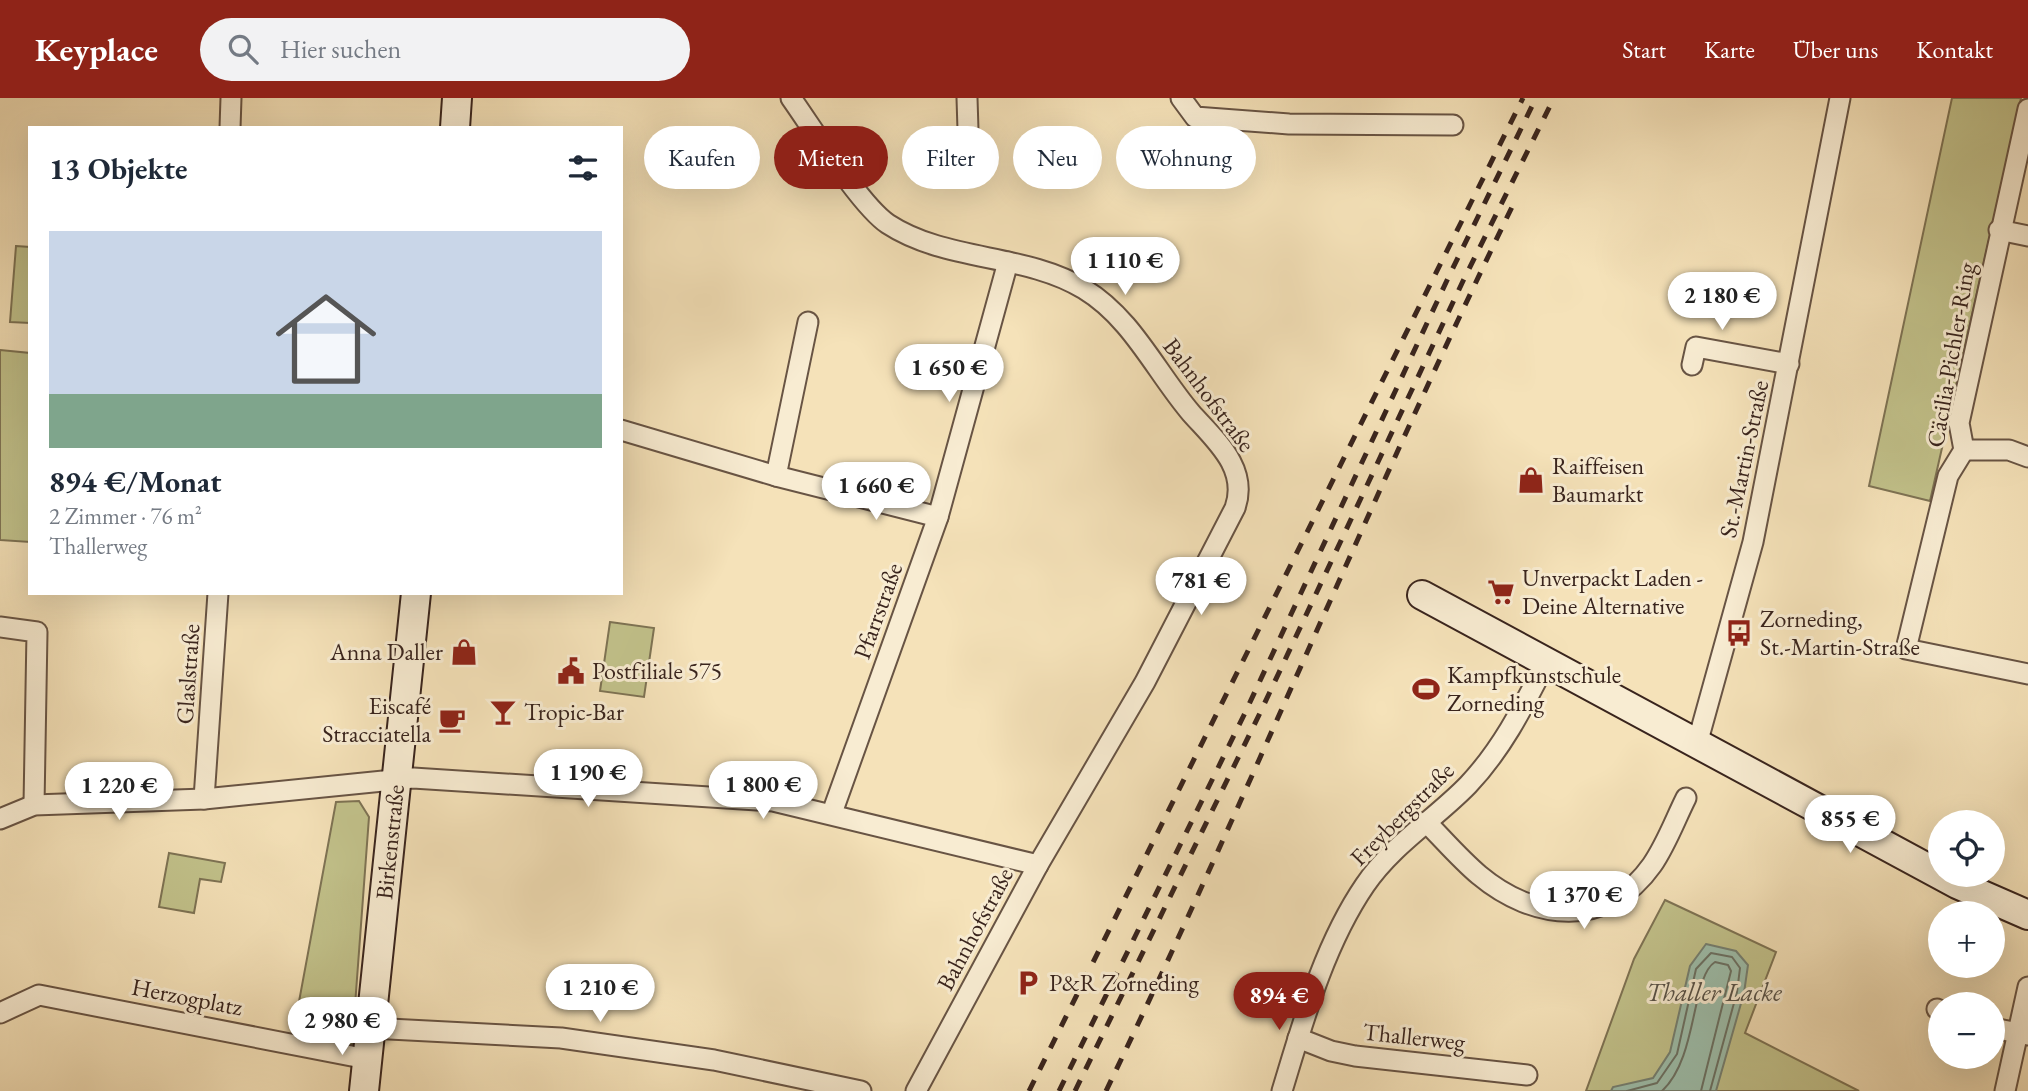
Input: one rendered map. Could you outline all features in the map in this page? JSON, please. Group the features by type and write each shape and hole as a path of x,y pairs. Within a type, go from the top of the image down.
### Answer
{"street":[{"path":"230,126 231,98"},
{"path":"455,126 457,98"},
{"name":"Bahnhofstraße","path":"791,98 864,199 886,223 910,235 1008,262 1085,289 1128,327 1177,396 1222,448 1235,469 1240,493 1145,682 1038,865 916,1091"},
{"path":"967,98 968,126"},
{"path":"1181,98 1195,117 1289,124 1453,125"},
{"name":"St.-Martin-Straße","path":"1697,744 1753,542 1840,98"},
{"name":"Cäcilia-Pichler-Ring","path":"2028,108 1999,230 1959,423 1964,450 1948,476 1906,649 2028,674"},
{"path":"1999,230 2028,236"},
{"name":"Pfarrstraße","path":"832,813 938,517 1008,262"},
{"path":"776,476 808,322"},
{"path":"1692,365 1696,347 1789,364"},
{"path":"623,431 776,476 938,517"},
{"path":"1964,450 2009,450 2028,457"},
{"name":"Glaslstraße","path":"204,799 218,595"},
{"name":"Birkenstraße","path":"364,1091 416,595"},
{"path":"1422,595 1956,884 2028,915"},
{"path":"0,627 37,632 34,805"},
{"name":"Freybergstraße","path":"1282,1091 1298,1038 1326,964 1366,884 1390,855 1466,786 1494,755 1513,726 1546,660"},
{"path":"0,819 34,805 204,799 397,780 733,797 832,813 1038,865"},
{"path":"1426,822 1478,874 1528,905 1560,912 1595,910 1627,892 1652,865 1686,798"},
{"path":"2005,1091 2023,1034 2028,987"},
{"name":"Herzogplatz","path":"0,1013 40,995 367,1059"},
{"path":"370,1028 561,1038 714,1060 861,1091"},
{"path":"2005,1030 2023,1034"},
{"name":"Thallerweg","path":"1298,1038 1318,1047 1355,1056 1527,1075"}],"green space":[{"path":"1952,98 2021,98 1930,501 1869,486"},
{"path":"16,246 28,247 28,323 10,322"},
{"path":"0,350 28,353 28,542 0,540"},
{"path":"610,622 654,628 644,697 600,691"},
{"path":"359,801 369,817 352,1046 293,1034 336,802"},
{"path":"169,853 225,863 221,882 200,879 194,913 159,907"},
{"path":"1665,900 1776,952 1745,1033 1859,1091 1586,1091 1634,959"}],"water":[{"name":"Thaller Lacke","path":"1706,944 1736,951 1748,965 1744,993 1716,1091 1611,1091 1613,1087 1653,1078 1670,1052 1690,966"}],"railway":[{"path":"1029,1091 1523,98"},
{"path":"1059,1091 1244,715 1449,276 1536,98"},
{"path":"1075,1091 1260,713 1463,281 1554,98"},
{"path":"1106,1091 1209,871 1408,427 1512,207"}],"place":[{"name":"Raiffeisen Baumarkt","path":"1531,480"},
{"name":"Unverpackt Laden - Deine Alternative","path":"1501,592"},
{"name":"Zorneding, St.-Martin-Straße","path":"1739,633"},
{"name":"Anna Daller","path":"464,652"},
{"name":"Postfiliale 575","path":"571,671"},
{"name":"Kampfkunstschule Zorneding","path":"1426,689"},
{"name":"Tropic-Bar","path":"503,712"},
{"name":"Eiscafé Stracciatella","path":"452,720"},
{"name":"P&R Zorneding","path":"1028,983"}]}
